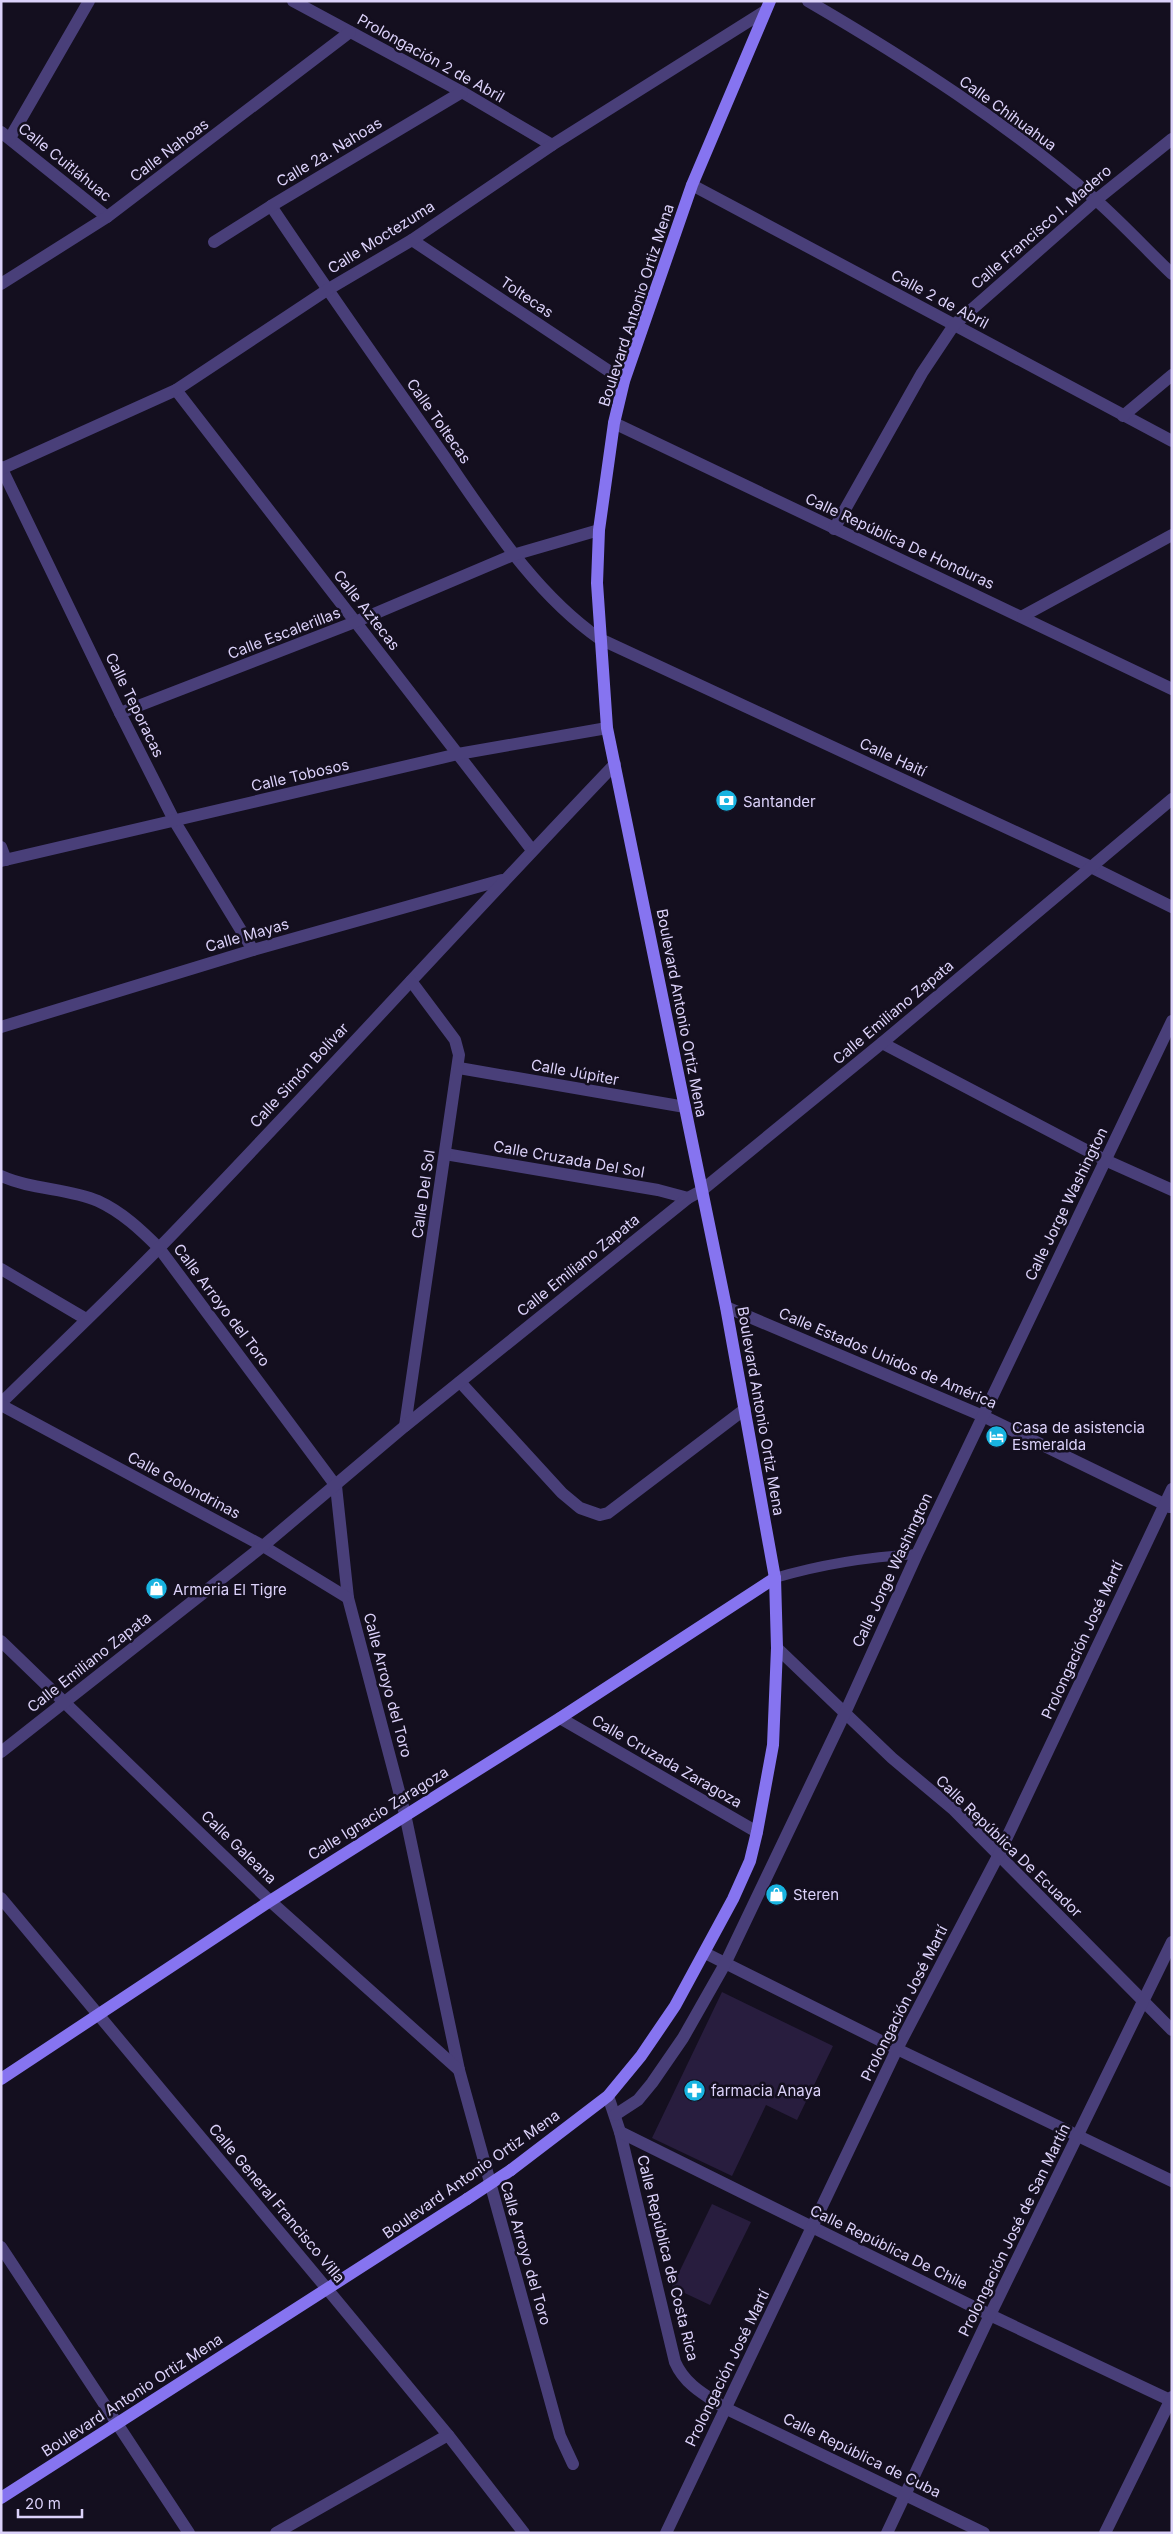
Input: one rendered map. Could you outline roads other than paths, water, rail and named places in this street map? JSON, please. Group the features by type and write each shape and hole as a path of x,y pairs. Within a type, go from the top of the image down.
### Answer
{"main road":[{"name":"Boulevard Antonio Ortiz Mena","path":"1,2498 117,2422 328,2290 511,2170 608,2096 641,2056 675,2006 734,1899 750,1861 772,1745 777,1648 775,1578 726,1308 607,728 597,583 599,530 614,423 624,381 692,185 767,6"},
{"name":"Calle Ignacio Zaragoza","path":"1,2078 270,1900 560,1718 775,1578"}],"street":[{"path":"6,135 89,1"},
{"name":"Prolongación 2 de Abril","path":"293,1 462,92 552,144"},
{"name":"Calle Chihuahua","path":"808,1 890,49 998,122 1096,200 1172,274"},
{"name":"Calle Moctezuma","path":"2,468 176,390 327,290 412,240 552,144 767,6"},
{"name":"Calle Nahoas","path":"1,284 108,217 350,32"},
{"name":"Calle 2a. Nahoas","path":"214,242 270,206 462,92"},
{"name":"Calle Cuitláhuac","path":"6,135 108,217"},
{"name":"Calle Francisco I. Madero","path":"834,529 922,373 954,325 1096,200 1172,140"},
{"name":"Calle 2 de Abril","path":"692,185 1172,441"},
{"name":"Calle Toltecas","path":"270,206 513,555 568,613 600,639"},
{"name":"Toltecas","path":"412,240 624,381"},
{"path":"1123,416 1172,375"},
{"name":"Calle Aztecas","path":"176,390 532,850"},
{"name":"Calle República De Honduras","path":"614,423 1172,689"},
{"name":"Calle Teporacas","path":"2,468 120,713 175,822 253,950"},
{"name":"Calle Escalerillas","path":"120,713 355,622 513,555 599,530"},
{"path":"1022,616 1172,536"},
{"name":"Calle Haití","path":"600,639 1092,866 1172,907"},
{"name":"Calle Tobosos","path":"4,860 175,822 458,754 607,728"},
{"name":"Calle Simón Bolívar","path":"1,1404 159,1248 411,981 503,880 615,764"},
{"name":"Calle Emiliano Zapata","path":"1,1752 263,1546 405,1426 688,1198 701,1191 882,1043 1172,799"},
{"path":"1,847 4,860"},
{"name":"Calle Mayas","path":"1,1027 253,950 503,880"},
{"name":"Calle Del Sol","path":"405,1426 459,1068 459,1055 455,1040 411,981"},
{"name":"Calle Jorge Washington","path":"615,2115 638,2100 652,2083 683,2038 725,1964 917,1554 1172,1020"},
{"path":"882,1043 1105,1160 1172,1190"},
{"name":"Calle Júpiter","path":"459,1068 685,1108"},
{"name":"Calle Cruzada Del Sol","path":"445,1154 658,1190 688,1198"},
{"name":"Calle Arroyo del Toro","path":"1,1176 40,1188 97,1201 127,1219 159,1248 336,1486 348,1598 405,1814 459,2070 560,2436 573,2464"},
{"path":"1,1269 86,1319"},
{"name":"Calle Estados Unidos de América","path":"726,1308 983,1416 1168,1506"},
{"path":"460,1382 562,1493 580,1508 600,1515 608,1513 745,1409"},
{"name":"Calle Golondrinas","path":"1,1404 263,1546 348,1598"},
{"name":"Prolongación José Martí","path":"666,2533 897,2049 999,1854 1168,1506 1172,1489"},
{"name":"Calle Galeana","path":"1,1641 270,1900 459,2070"},
{"name":"Calle República De Ecuador","path":"777,1648 892,1758 954,1810 1172,2030"},
{"name":"Calle Cruzada Zaragoza","path":"560,1718 757,1832"},
{"name":"Calle General Francisco Villa","path":"1,1898 448,2435 524,2533"},
{"name":"Prolongación José de San Martín","path":"887,2533 990,2315 1172,1942"},
{"path":"705,1953 897,2049 1172,2181"},
{"name":"Calle República de Costa Rica","path":"608,2096 620,2132 675,2362 680,2374 690,2385 725,2408"},
{"name":"Calle República De Chile","path":"620,2132 990,2315 1171,2399"},
{"path":"1,2247 189,2533"},
{"path":"1105,2533 1171,2399"},
{"name":"Calle República de Cuba","path":"725,2408 984,2533"},
{"path":"276,2533 448,2435"}],"lane":[{"path":"775,1578 818,1565 874,1557 917,1554"}],"place":[{"name":"Santander","path":"727,801"},
{"name":"Casa de asistencia Esmeralda","path":"996,1436"},
{"name":"Armeria El Tigre","path":"157,1589"},
{"name":"Steren","path":"777,1894"},
{"name":"farmacia Anaya","path":"695,2090"}]}
